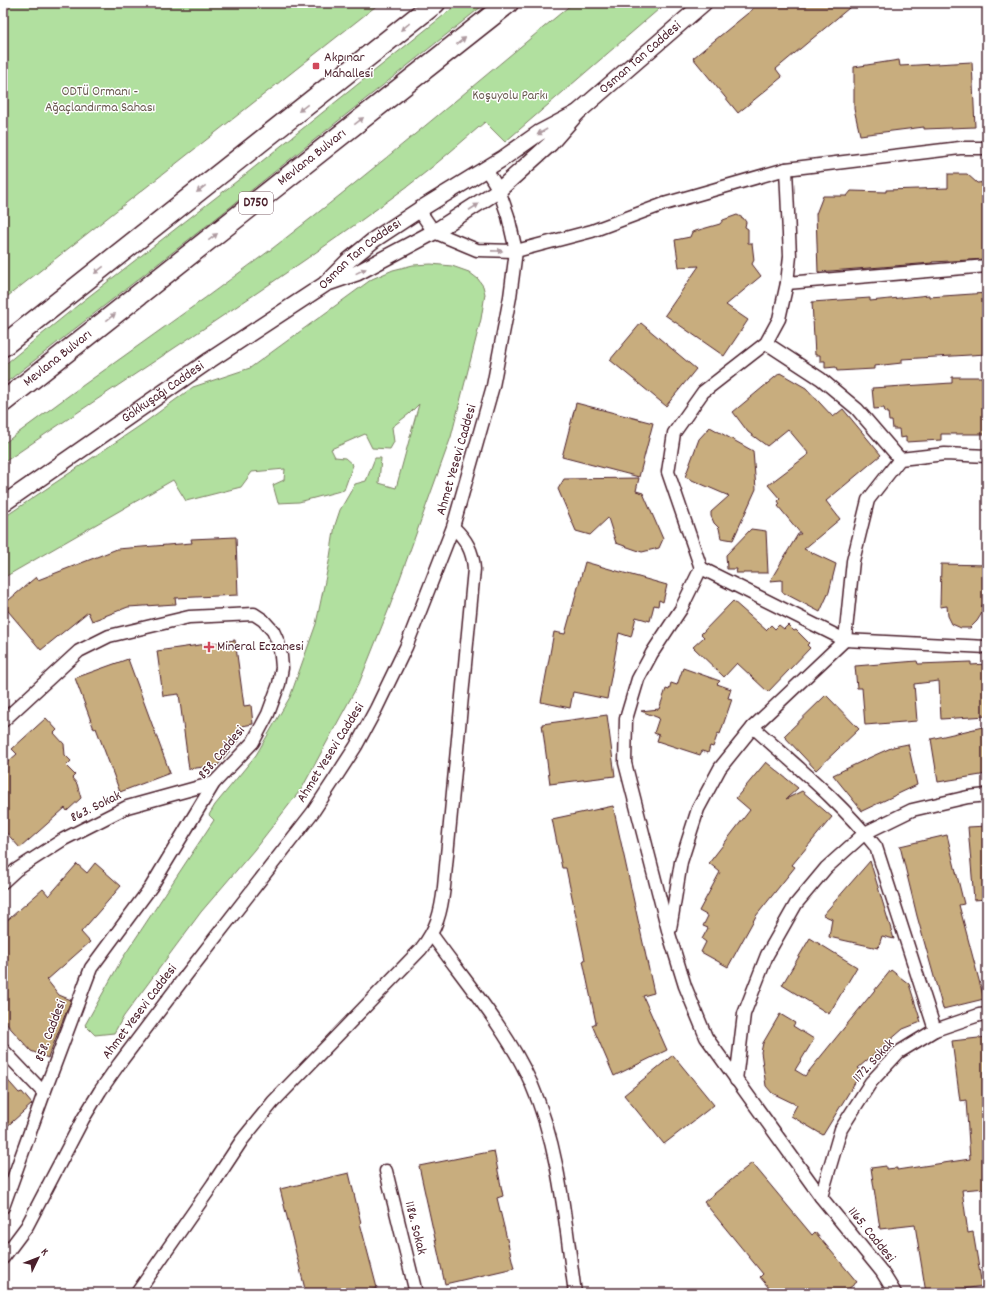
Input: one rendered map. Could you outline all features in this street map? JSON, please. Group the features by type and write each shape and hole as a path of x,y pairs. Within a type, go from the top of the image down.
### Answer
{"highway":[{"path":"3,346 435,3"},
{"name":"Mevlana Bulvarı","path":"3,402 508,3"}],"street":[{"name":"Osman Tan Caddesi","path":"324,285 358,272 434,232 499,190 550,144 577,113 704,3"},
{"name":"Osman Tan Caddesi","path":"324,285 348,261 375,239 486,169 539,133 577,113"},
{"path":"419,210 434,232 477,250 516,251 592,231 664,204 786,169 960,148 987,148"},
{"name":"Ahmet Yesevi Caddesi","path":"3,1258 27,1226 83,1119 100,1091 178,986 313,812 356,746 406,647 453,527 493,386 510,297 516,251 508,216 499,190 486,169"},
{"path":"786,169 790,256 787,283 779,319 766,343 703,392 674,433 668,472 701,568 845,640 987,647"},
{"path":"787,283 987,266"},
{"name":"Gökkuşağı Caddesi","path":"3,504 210,360 324,285"},
{"path":"766,343 821,379 857,409 900,460"},
{"path":"669,934 681,862 698,809 720,768 753,728 845,640 853,561 868,500 900,460 945,454 987,456"},
{"path":"137,1293 257,1121 421,949 432,934 440,912 444,887 474,569 470,548 453,527"},
{"name":"1165. Caddesi","path":"701,568 681,609 652,653 638,680 626,719 625,763 669,934 685,986 706,1037 821,1197 882,1272 895,1293"},
{"name":"858. Caddesi","path":"3,721 79,651 109,636 189,617 254,614 263,620 273,631 278,642 282,668 279,684 268,714 253,742 214,783 151,887 92,968 44,1093 3,1207"},
{"path":"753,728 824,791 865,833 876,847 935,1030"},
{"name":"863. Sokak","path":"3,882 16,870 64,839 128,807 214,783"},
{"path":"736,1080 744,1014 767,955 796,904 826,868 865,833 912,810 968,797 987,795"},
{"path":"432,934 507,1040 530,1082 540,1105 558,1172 575,1293"},
{"name":"1172. Sokak","path":"821,1197 841,1129 871,1082 899,1052 935,1030 978,1015 987,1014"},
{"path":"3,1050 44,1093"},
{"name":"1186. Sokak","path":"386,1171 416,1293"}],"green space":[{"name":"ODTÜ Ormanı - Ağaçlandırma Sahası","path":"3,3 380,3 3,300"},
{"path":"459,3 486,3 219,216 3,385 3,366"},
{"name":"Koşuyolu Parkı","path":"573,3 666,3 505,142 485,122 418,178 359,222 258,292 3,463 3,444 273,248 387,157"},
{"path":"431,264 452,266 469,272 478,279 483,286 485,294 481,319 451,437 390,606 360,681 302,788 254,850 201,912 124,1016 114,1033 95,1035 85,1025 122,959 214,820 209,815 215,805 256,755 290,697 316,624 335,525 340,510 355,484 366,481 375,458 381,458 379,483 396,488 419,404 392,427 394,442 390,449 372,448 365,434 331,449 335,457 345,458 353,465 344,490 299,502 278,503 273,485 284,480 285,469 252,472 241,487 186,501 173,480 3,578 3,518 144,423 193,387 250,368 372,279 393,270 413,265"}],"building":[{"path":"748,3 855,3 776,69 782,77 738,113 693,58 753,9"},
{"path":"899,60 900,66 972,62 975,127 924,129 924,127 860,135 854,109 854,67"},
{"path":"948,174 967,174 977,183 987,182 987,259 932,262 818,272 816,214 823,196 847,196 851,191 886,192 886,190 948,188"},
{"path":"737,215 743,218 746,222 745,227 748,229 748,243 752,243 754,260 752,264 761,276 726,305 748,320 724,356 665,315 699,266 679,267 675,240 690,237 692,232 720,224 723,220"},
{"path":"987,293 987,354 902,359 902,363 874,366 874,369 837,371 836,367 825,368 825,361 820,361 820,355 815,355 812,302 870,298 870,301 929,295 929,297"},
{"path":"641,323 696,369 666,406 610,360"},
{"path":"780,373 806,388 833,417 843,409 881,455 826,501 840,519 804,549 836,564 829,592 820,612 782,592 782,580 770,581 798,534 801,534 778,506 780,504 778,501 780,499 768,485 809,454 788,429 767,446 748,432 733,412"},
{"path":"952,377 987,377 987,434 941,434 941,440 906,442 906,437 900,438 899,429 893,429 892,421 889,421 888,412 885,412 884,408 874,409 872,388 952,383"},
{"path":"576,403 653,423 639,477 562,457"},
{"path":"710,427 753,451 756,489 733,540 721,538 719,528 714,523 711,516 711,512 729,496 685,477 699,439"},
{"path":"639,478 636,491 643,493 663,539 659,548 642,552 616,543 608,518 590,535 576,531 558,489 564,479"},
{"path":"751,529 766,531 768,573 736,573 737,569 727,569 726,555"},
{"path":"236,537 238,595 175,598 176,604 128,607 92,621 88,612 41,650 3,605 36,577 38,580 117,549 192,543 191,539"},
{"path":"585,562 667,585 663,602 659,600 658,606 654,605 650,621 636,617 631,637 619,633 607,699 573,692 570,708 541,702 554,632 565,634"},
{"path":"941,564 987,565 987,604 982,605 982,613 970,628 961,628 952,624 948,616 947,606 940,607"},
{"path":"733,601 766,630 771,625 775,629 779,625 784,629 788,625 794,631 796,630 809,643 807,645 810,648 768,692 737,663 724,677 693,647 704,637 701,634"},
{"path":"235,640 244,706 251,705 253,724 242,726 243,735 218,765 189,769 179,694 163,696 157,651"},
{"path":"128,659 170,773 120,792 75,678"},
{"path":"917,661 918,664 971,662 971,665 987,664 987,716 941,719 939,681 914,684 917,721 865,725 862,688 857,688 855,666"},
{"path":"683,668 720,681 717,684 731,689 728,698 732,699 720,734 718,733 713,747 710,746 708,753 702,751 700,755 657,741 659,735 654,733 659,718 641,711 659,709 666,689 669,690 671,683 677,685"},
{"path":"826,695 859,729 816,770 784,736"},
{"path":"607,715 615,776 550,784 542,724"},
{"path":"46,718 57,730 54,733 64,744 65,755 71,761 66,766 75,775 72,778 77,784 81,798 67,811 65,808 20,848 3,829 3,766 17,754 12,749"},
{"path":"987,726 987,774 938,782 931,739"},
{"path":"908,744 917,785 862,811 833,775 893,747"},
{"path":"766,762 798,788 786,799 802,791 832,817 792,865 795,867 756,916 728,967 701,952 706,942 702,939 708,928 703,926 708,916 699,911 720,872 709,863 750,810 736,798"},
{"path":"613,806 654,993 643,996 667,1050 614,1076 592,1025 596,1023 583,961 585,960 566,868 562,868 552,819"},
{"path":"987,826 987,899 974,900 968,827"},
{"path":"947,835 964,904 959,905 984,999 943,1009 917,916 900,846"},
{"path":"870,861 894,939 882,936 878,948 829,937 832,919 823,915"},
{"path":"95,863 121,886 81,932 90,942 47,980 59,995 71,1000 48,1058 31,1051 3,1020 3,924 43,889 49,896 77,864 87,873"},
{"path":"810,938 857,967 829,1014 782,985"},
{"path":"891,970 909,984 921,1022 903,1029 858,1068 862,1071 823,1135 791,1116 797,1105 772,1093 766,1086 761,1052 763,1043 780,1014 795,1023 793,1026 814,1039 795,1070 805,1076"},
{"path":"987,1037 987,1188 962,1190 968,1233 973,1232 982,1286 938,1293 926,1293 915,1225 880,1229 871,1168 886,1166 886,1169 897,1168 897,1170 970,1159 966,1100 960,1101 952,1041"},
{"path":"673,1055 714,1105 664,1144 624,1095"},
{"path":"3,1075 19,1093 22,1092 32,1104 3,1130"},
{"path":"494,1151 503,1196 497,1198 514,1268 445,1284 419,1166"},
{"path":"752,1163 812,1235 815,1232 857,1282 843,1293 773,1293 760,1277 763,1274 704,1202"},
{"path":"349,1173 377,1288 360,1293 306,1293 280,1189"}],"place":[{"name":"Akpınar Mahallesi","path":"316,66"},
{"name":"Mineral Eczanesi","path":"209,647"}]}
